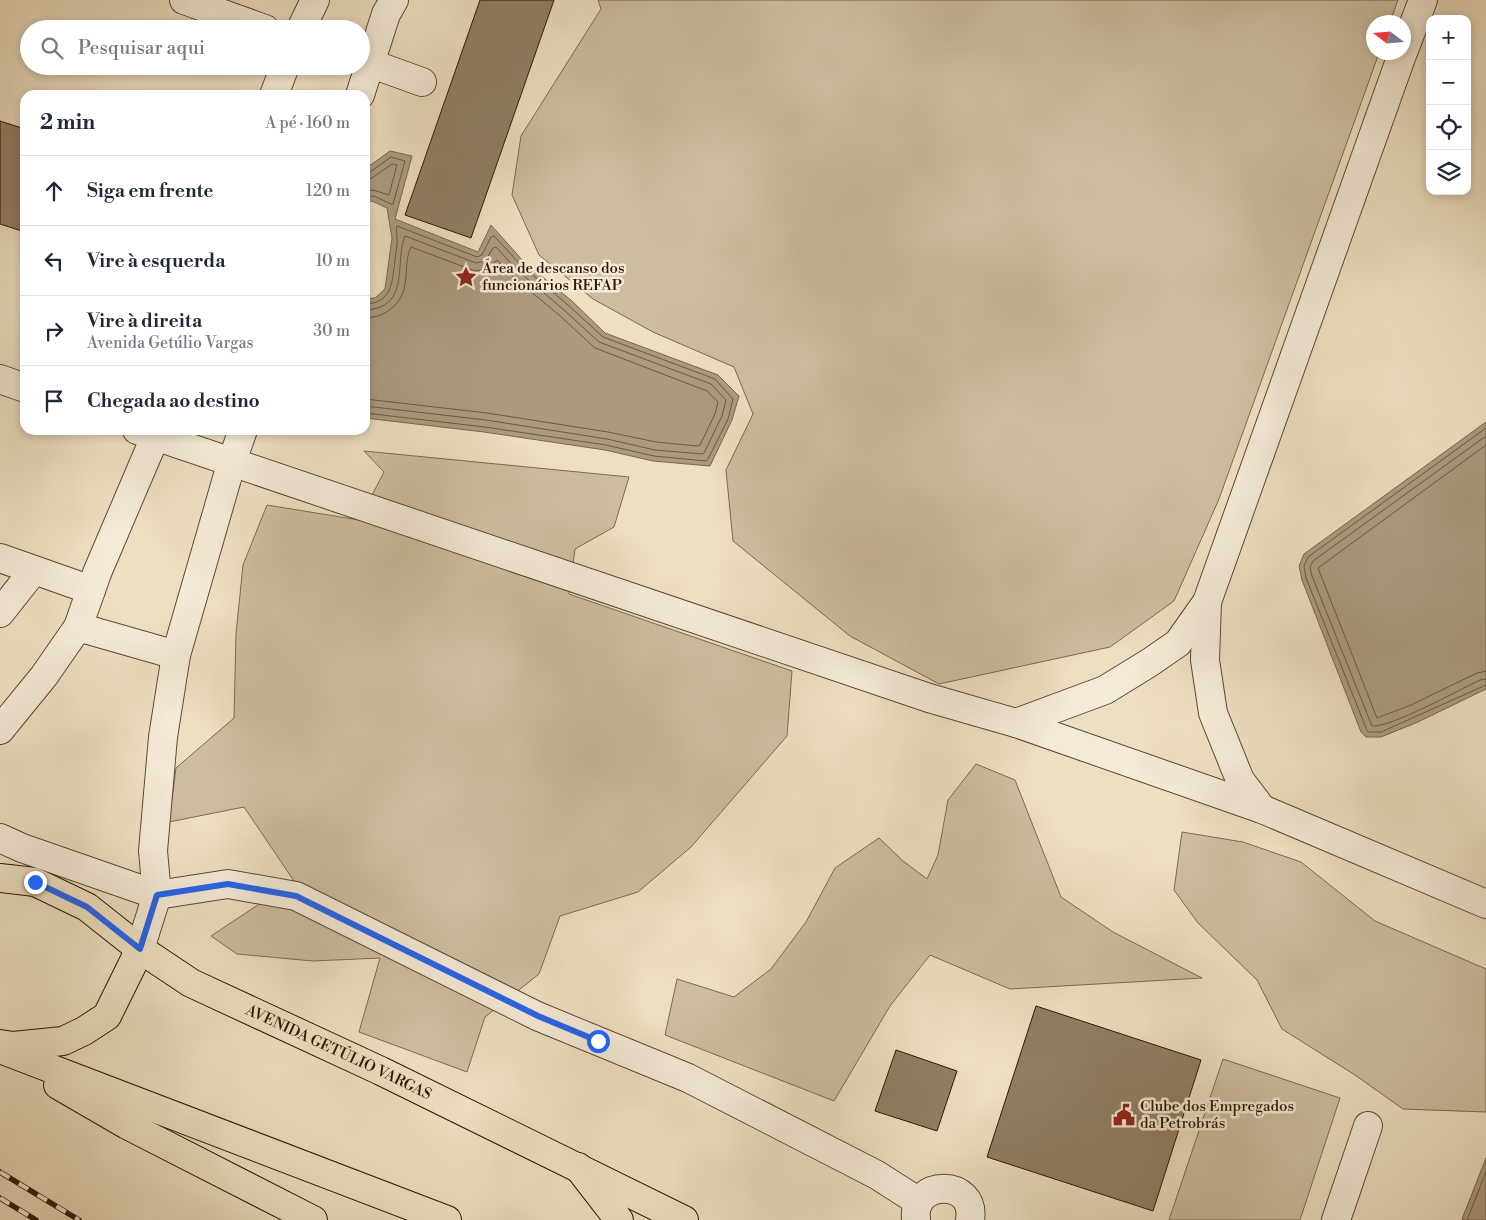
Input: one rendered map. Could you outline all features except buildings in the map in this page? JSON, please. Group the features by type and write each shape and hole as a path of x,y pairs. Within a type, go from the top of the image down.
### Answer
{"main road":[{"name":"AVENIDA GETÚLIO VARGAS","path":"0,878 35,882 87,907 140,949 191,983 381,1071 684,1220"},
{"path":"0,1044 13,1046 63,1041 84,1031 107,1016 140,949"},
{"path":"0,1051 127,1125 313,1220"},
{"path":"0,1051 447,1220"},
{"path":"578,1167 619,1220"}],"lane":[{"path":"184,0 240,20"},
{"path":"305,20 315,0"},
{"path":"370,52 394,0"},
{"path":"1411,31 1423,0"},
{"path":"1016,723 1105,690 1149,663 1178,642 1207,602 1400,60"},
{"path":"370,62 422,82"},
{"path":"276,90 282,75"},
{"path":"361,90 364,75"},
{"path":"0,378 20,386"},
{"path":"0,730 44,676 78,627 149,435"},
{"path":"158,435 920,695 1016,723 1262,809 1486,904"},
{"path":"140,949 157,895 153,851 163,737 176,655 241,435"},
{"path":"0,558 91,590"},
{"path":"0,613 34,570"},
{"path":"1207,602 1205,660 1213,712 1240,780 1262,809"},
{"path":"78,627 176,655"},
{"path":"0,838 30,851 157,895 228,884 296,896 538,1016 688,1078 877,1175 917,1211 927,1193 938,1188 950,1188 960,1193 968,1202 971,1214 970,1220"},
{"path":"1336,1220 1368,1126"}],"shaded area":[{"path":"598,0 1398,0 1393,15 1366,15 1366,60 1376,60 1219,499 1174,601 1110,647 939,684 850,636 733,541 726,470 753,414 734,367 653,332 593,299 539,255 512,195 521,136 601,9"},
{"path":"364,451 629,477 614,527 575,549 569,594 792,671 787,736 691,847 638,892 560,916 539,974 485,1017 467,1072 359,1032 380,958 313,961 237,954 211,936 294,881 244,807 169,822 176,768 234,718 236,634 243,565 267,505 359,520 384,472"},
{"path":"976,764 1015,780 1061,897 1113,932 1202,978 1010,989 930,955 890,1006 834,1101 665,1035 677,979 734,997 771,969 806,922 835,868 879,838 903,861 927,879 938,855 948,800"},
{"path":"1182,832 1243,842 1301,862 1375,921 1486,969 1486,1112 1403,1109 1355,1075 1282,1029 1257,980 1198,923 1174,890"},
{"path":"1223,1059 1340,1098 1300,1220 1169,1220"}],"water":[{"name":"Área de descanso dos funcionários REFAP","path":"390,151 412,156 395,219 478,252 491,225 524,262 572,301 605,333 718,375 739,396 732,420 710,466 653,461 605,450 484,432 370,419 370,298 375,298 385,289 392,238 387,208 370,202 370,165"},
{"path":"1486,422 1486,689 1418,722 1381,737 1366,737 1361,732 1302,580 1299,566 1304,554"},
{"path":"1486,1158 1486,1220 1463,1220 1462,1219"}],"railway":[{"path":"0,1172 79,1220"},
{"path":"0,1198 36,1220"}],"place":[{"name":"Área de descanso dos funcionários REFAP","path":"466,277"},
{"name":"Clube dos Empregados da Petrobrás","path":"1124,1115"}],"route":[{"path":"35,882 87,907 140,949 157,895 228,884 296,896 538,1016 598,1041"}]}
